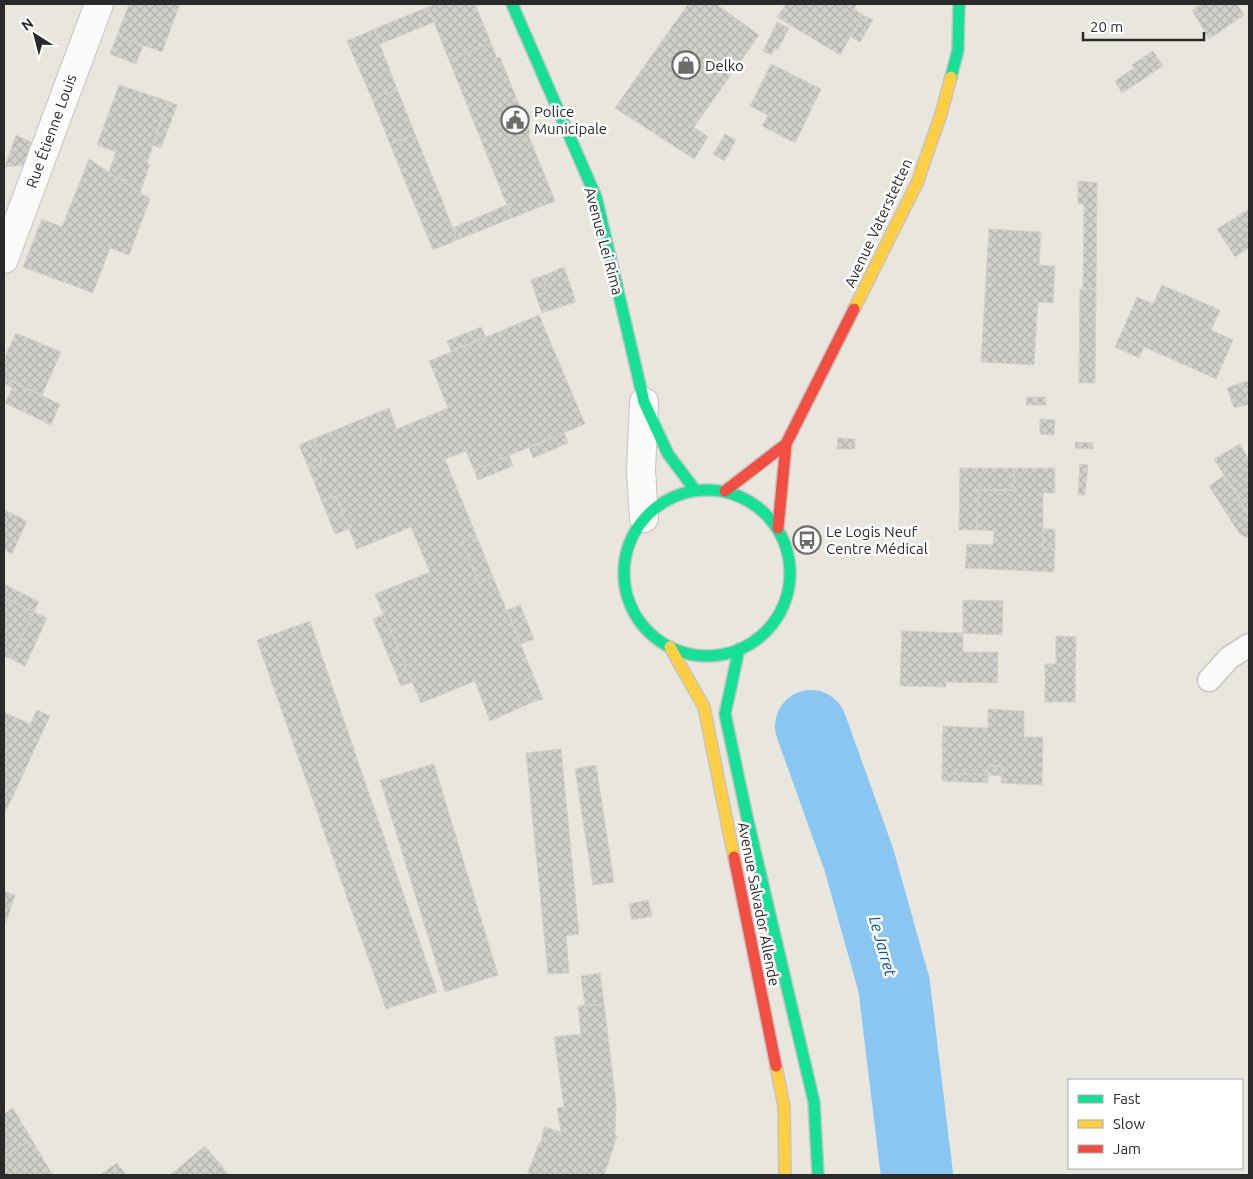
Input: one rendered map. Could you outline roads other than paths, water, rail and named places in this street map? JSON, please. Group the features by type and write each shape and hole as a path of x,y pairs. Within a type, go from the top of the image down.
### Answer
{"main road":[{"name":"Avenue Lei Rima","path":"512,4 596,197 644,402 668,454 695,490"},
{"name":"Avenue Vaterstetten","path":"778,528 786,444 917,183 940,114 958,50 959,4"},
{"name":"Avenue Vaterstetten","path":"725,491 786,444"},
{"path":"695,490 725,491 746,498 764,511 778,528 788,552 791,578 785,603 772,625 753,642 717,656 699,656 670,647 649,633 634,612 626,589 625,564 631,539 644,518 659,505 676,495 695,490"},
{"name":"Avenue Salvador Allende","path":"670,647 704,707 784,1106 786,1175"},
{"name":"Avenue Salvador Allende","path":"739,649 724,714 814,1102 818,1175"}],"street":[{"name":"Rue Étienne Louis","path":"4,259 99,4"},
{"name":"Avenue Lei Rima","path":"644,402 641,471 644,518"}],"lane":[{"path":"1209,680 1229,658 1249,645"}],"waterway":[{"name":"Le Jarret","path":"811,726 859,860 894,985 917,1175"}],"place":[{"name":"Delko","path":"686,65"},
{"name":"Police Municipale","path":"515,120"},
{"name":"Le Logis Neuf Centre Médical","path":"807,540"}]}
